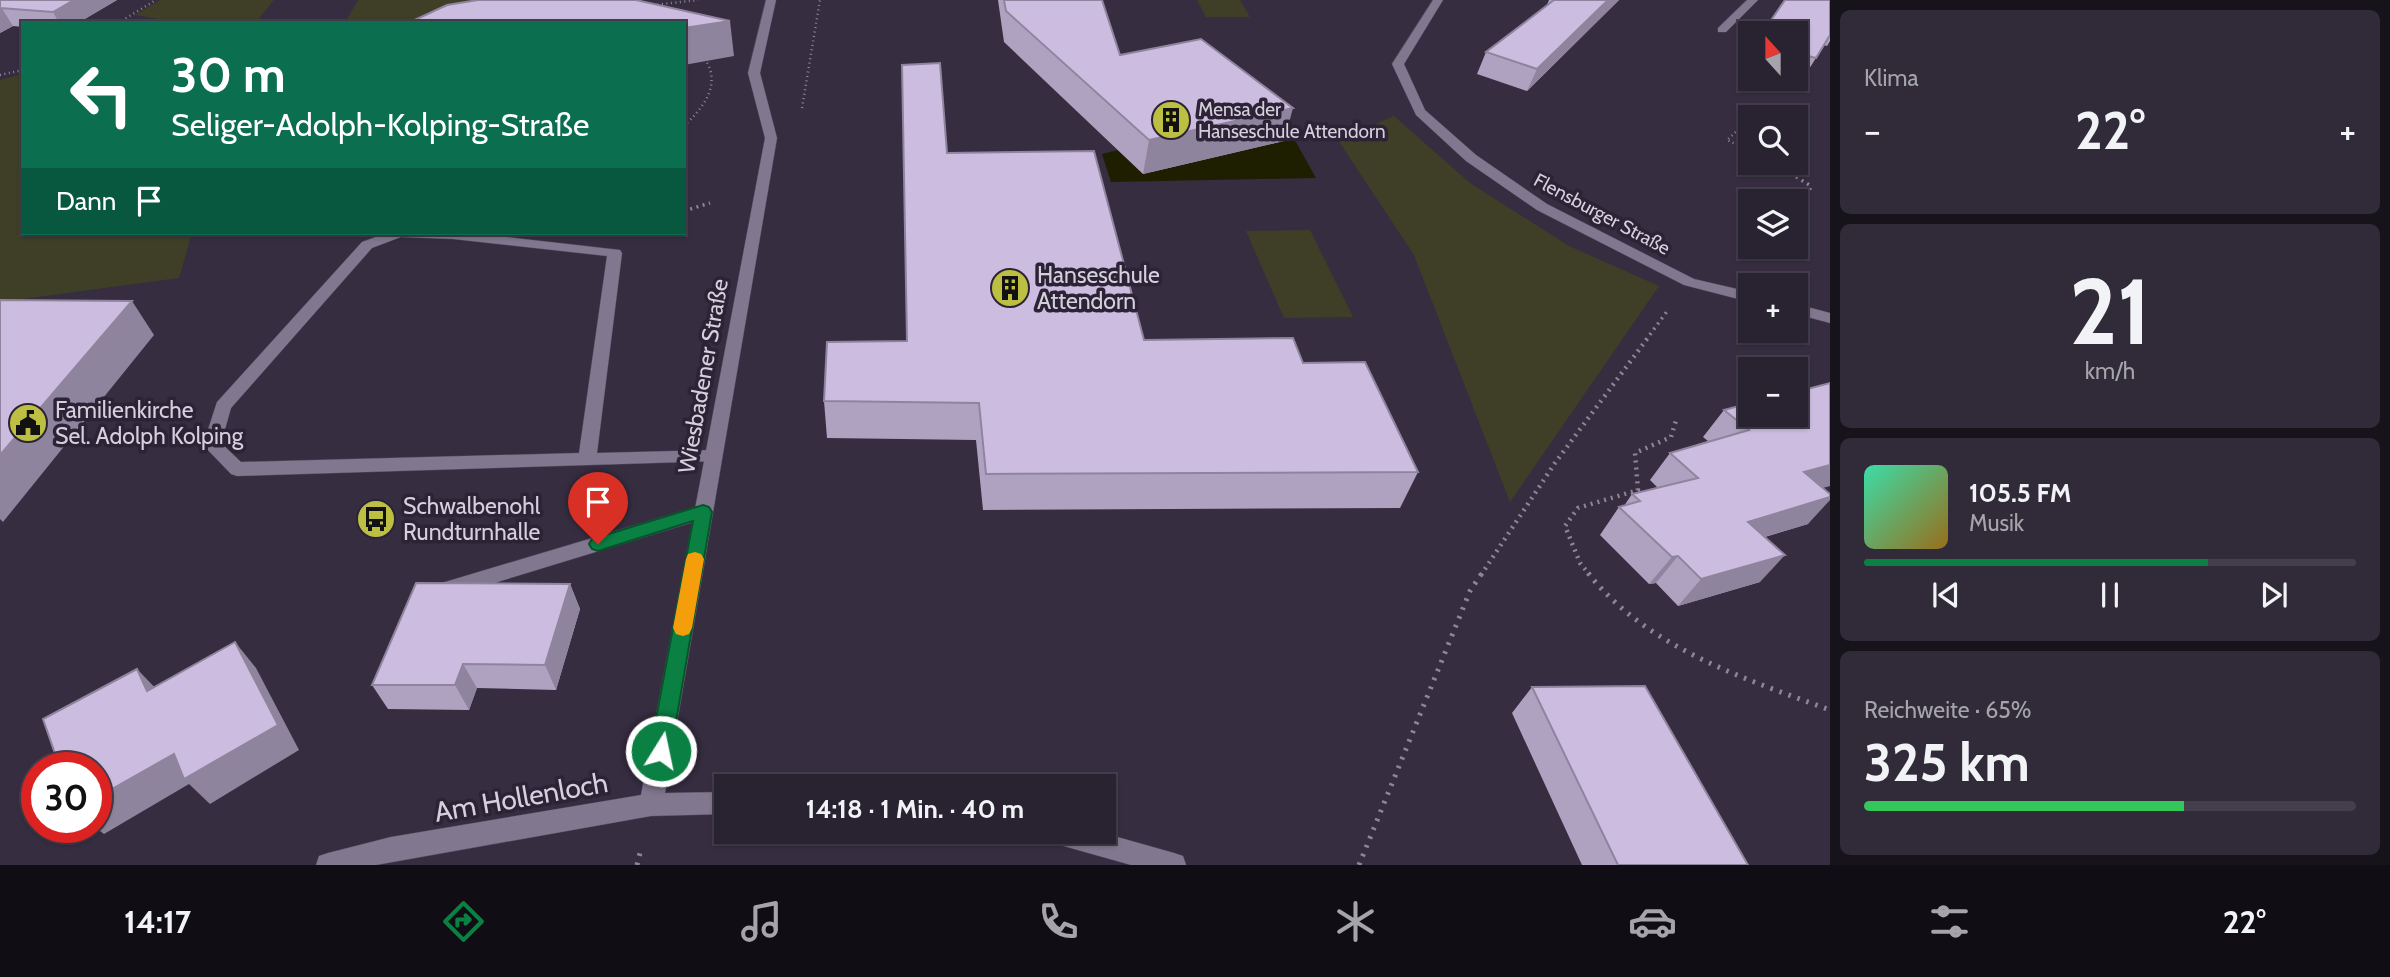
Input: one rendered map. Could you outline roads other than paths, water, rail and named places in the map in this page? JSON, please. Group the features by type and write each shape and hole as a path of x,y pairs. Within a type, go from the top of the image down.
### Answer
{"street":[{"name":"Wiesbadener Straße","path":"651,805 771,138 754,73 771,0"},
{"name":"Flensburger Straße","path":"1438,0 1398,64 1420,112 1471,158 1542,207 1689,282 1738,294"},
{"path":"1722,30 1753,0"},
{"path":"394,235 367,245 223,406 212,445 237,469 713,456"},
{"path":"453,235 615,253 587,459"},
{"path":"1808,312 1830,318"},
{"path":"441,592 703,512"},
{"name":"Am Hollenloch","path":"328,865 391,849 651,805 714,803"},
{"path":"1099,844 1174,865"}],"place":[{"name":"Mensa der Hanseschule Attendorn","path":"1171,120"},
{"name":"Hanseschule Attendorn","path":"1010,288"},
{"name":"Familienkirche Sel. Adolph Kolping","path":"28,423"},
{"name":"Schwalbenohl Rundturnhalle","path":"376,519"}]}
